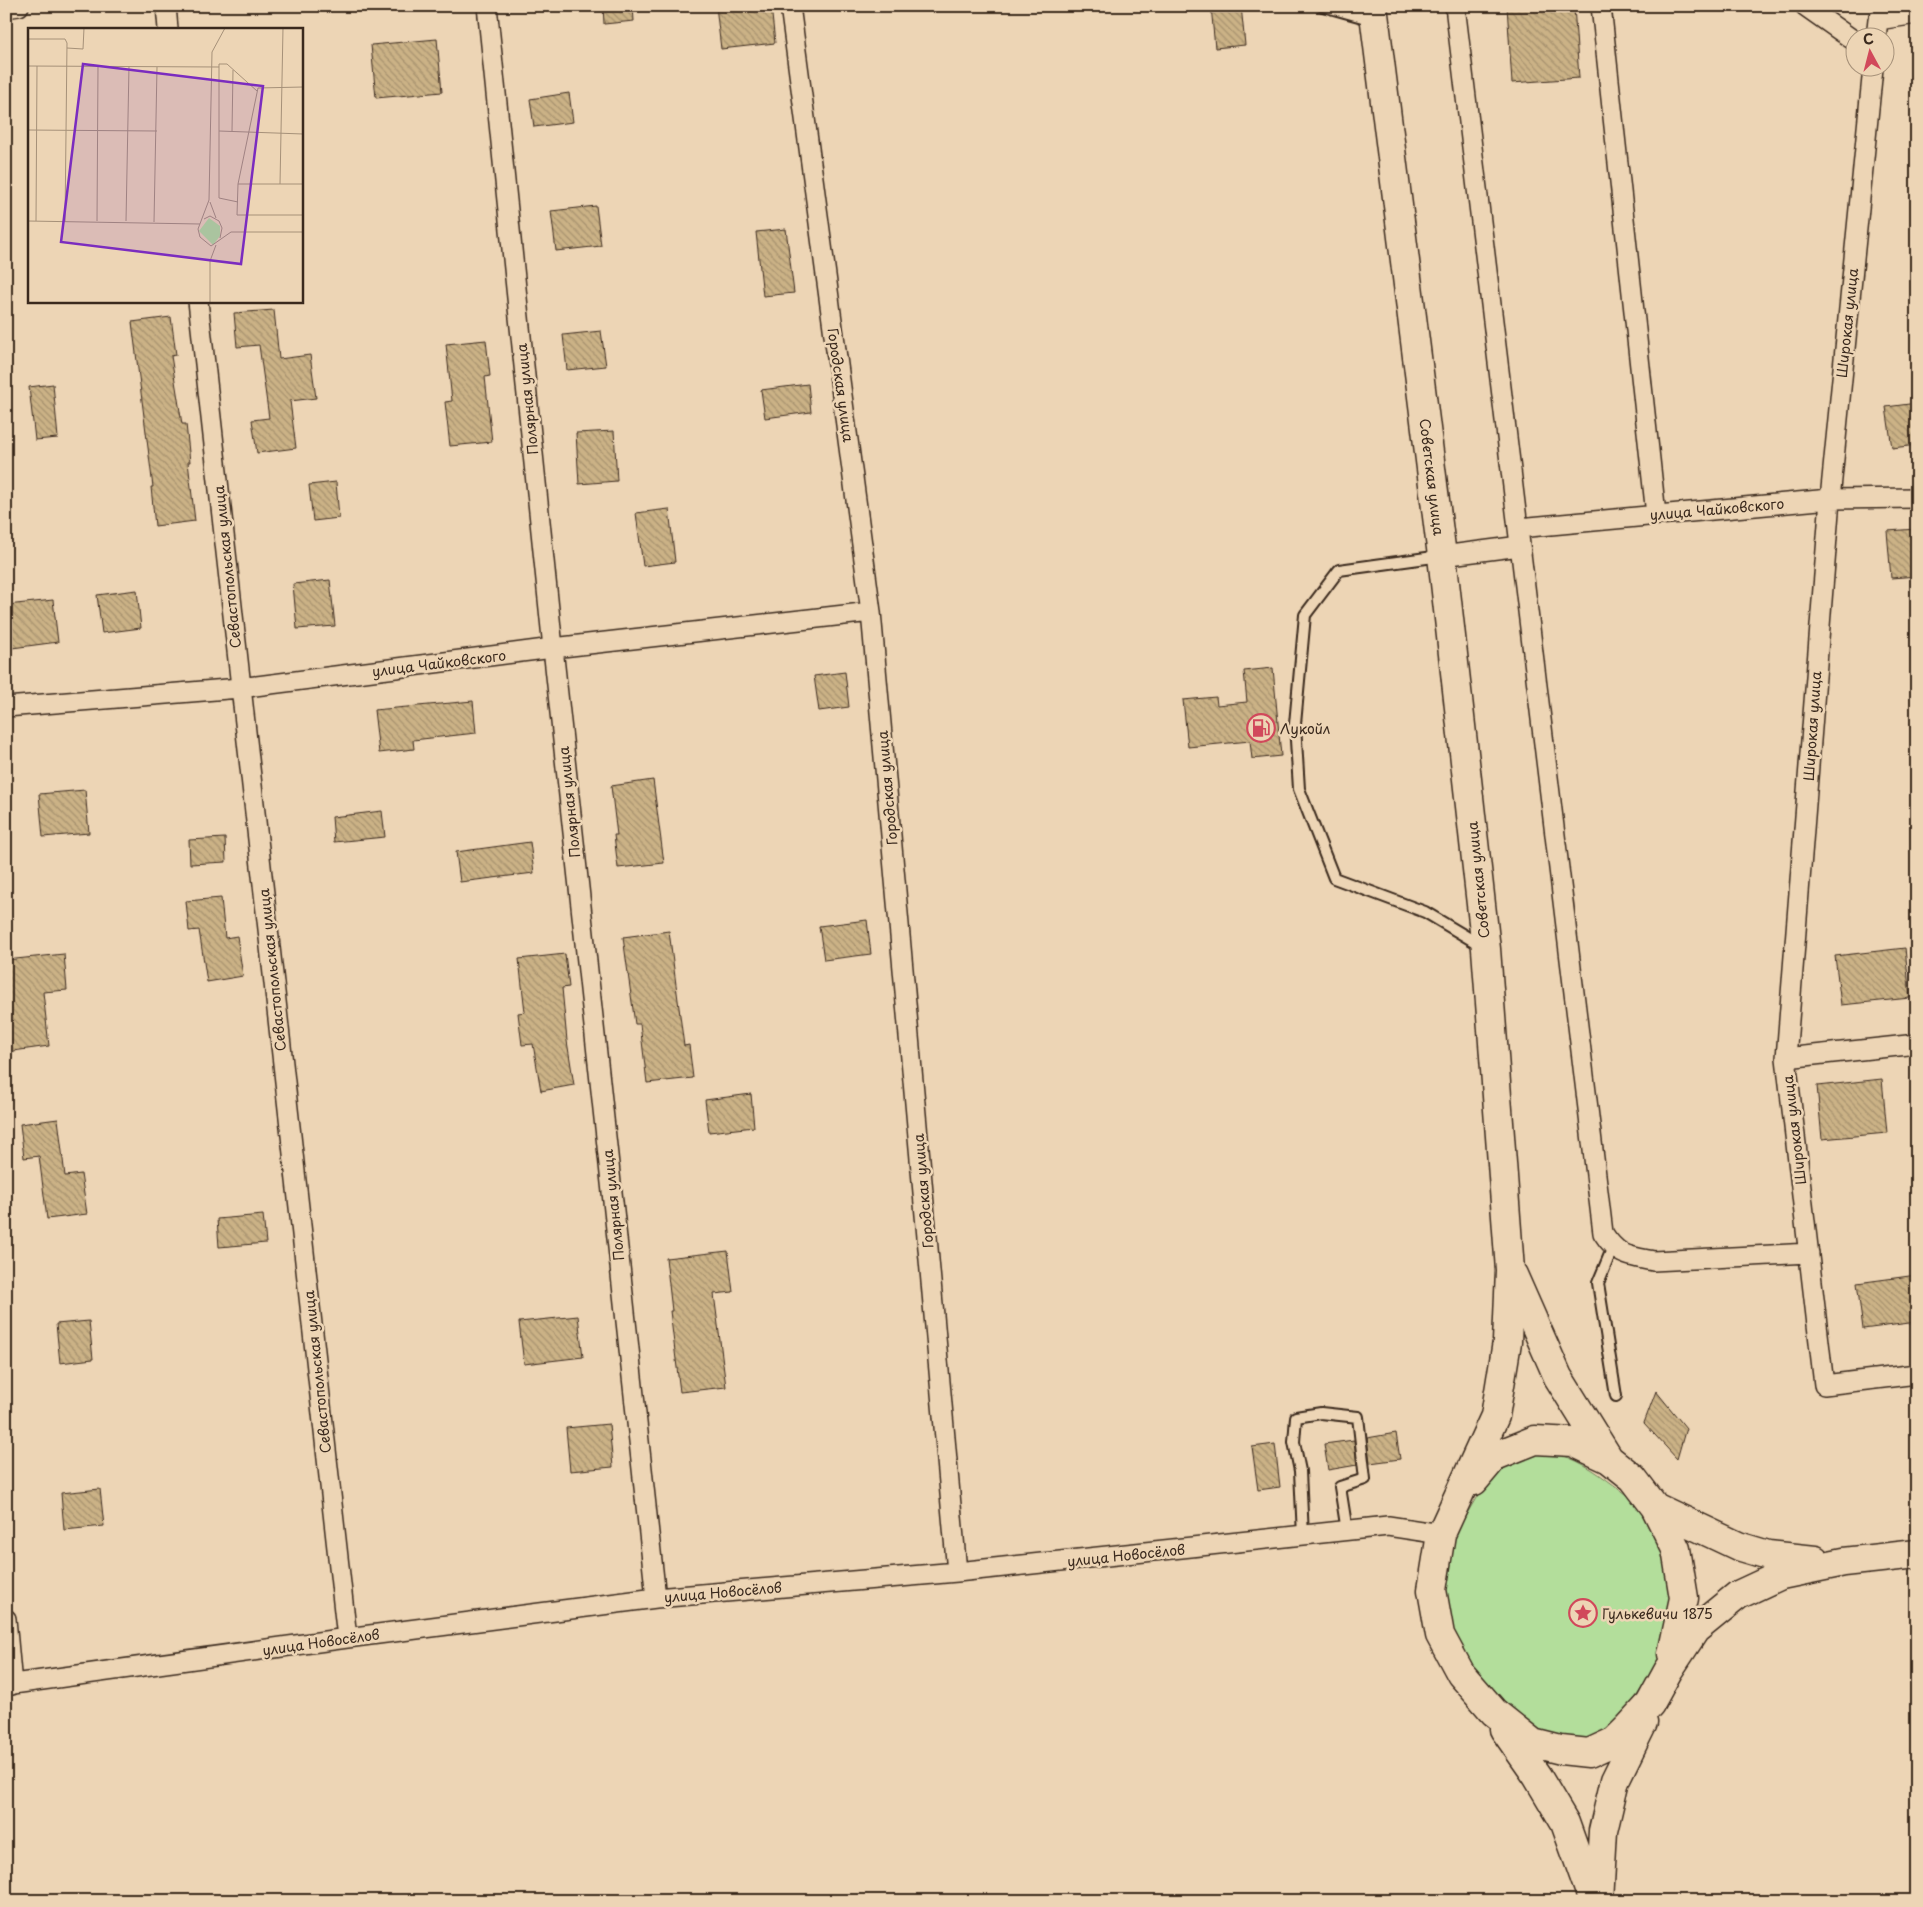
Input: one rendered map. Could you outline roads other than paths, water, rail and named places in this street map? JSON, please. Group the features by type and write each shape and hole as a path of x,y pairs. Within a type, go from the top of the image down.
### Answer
{"main road":[{"name":"Советская улица","path":"1374,13 1442,556 1486,949 1510,1270"},
{"path":"1510,1270 1558,1377 1609,1459"},
{"path":"1510,1270 1507,1342 1495,1416 1441,1534 1432,1590 1440,1635 1461,1674 1494,1712 1513,1744 1537,1776 1565,1823 1593,1901"},
{"path":"1456,1503 1495,1456 1535,1440 1574,1442 1609,1459 1633,1478 1655,1506 1676,1548 1684,1598 1668,1671"},
{"path":"1655,1506 1738,1546 1768,1555 1844,1562"},
{"path":"1599,1901 1603,1831 1615,1780 1642,1727 1650,1704 1668,1671 1695,1630 1738,1595 1781,1575 1844,1562 1917,1554"},
{"path":"1494,1712 1533,1743 1561,1750 1589,1753 1616,1741 1650,1704"}],"street":[{"path":"6,8 19,6"},
{"path":"166,6 168,28"},
{"name":"Полярная улица","path":"487,6 553,648 656,1598"},
{"name":"Городская улица","path":"790,6 871,612 957,1572"},
{"path":"1455,6 1603,1233 1613,1248 1629,1256 1653,1261 1809,1252"},
{"path":"1601,6 1656,515"},
{"path":"1804,6 1846,35"},
{"path":"1880,28 1917,14"},
{"name":"Широкая улица","path":"1872,78 1830,499 1786,1058 1824,1385 1917,1374"},
{"name":"Севастопольская улица","path":"198,302 347,1638"},
{"name":"улица Чайковского","path":"1518,528 1830,499 1917,498"},
{"path":"1442,556 1520,546"},
{"name":"улица Чайковского","path":"6,707 240,688 553,648 871,612"},
{"path":"1786,1058 1917,1044"},
{"name":"улица Новосёлов","path":"9,1685 347,1638 656,1598 957,1572 1388,1526 1441,1534"},
{"path":"6,1619 9,1685"}],"lane":[{"path":"1323,6 1374,13"},
{"path":"1442,556 1339,570 1305,615 1295,724 1299,789 1334,878 1426,912 1486,949"},
{"path":"1613,1248 1598,1283 1616,1396"},
{"path":"1303,1536 1300,1471 1294,1442 1296,1417 1321,1413 1358,1417 1365,1479 1340,1486 1347,1530"}],"place":[{"name":"Лукойл","path":"1261,728"},
{"name":"Гулькевичи 1875","path":"1583,1613"}]}
